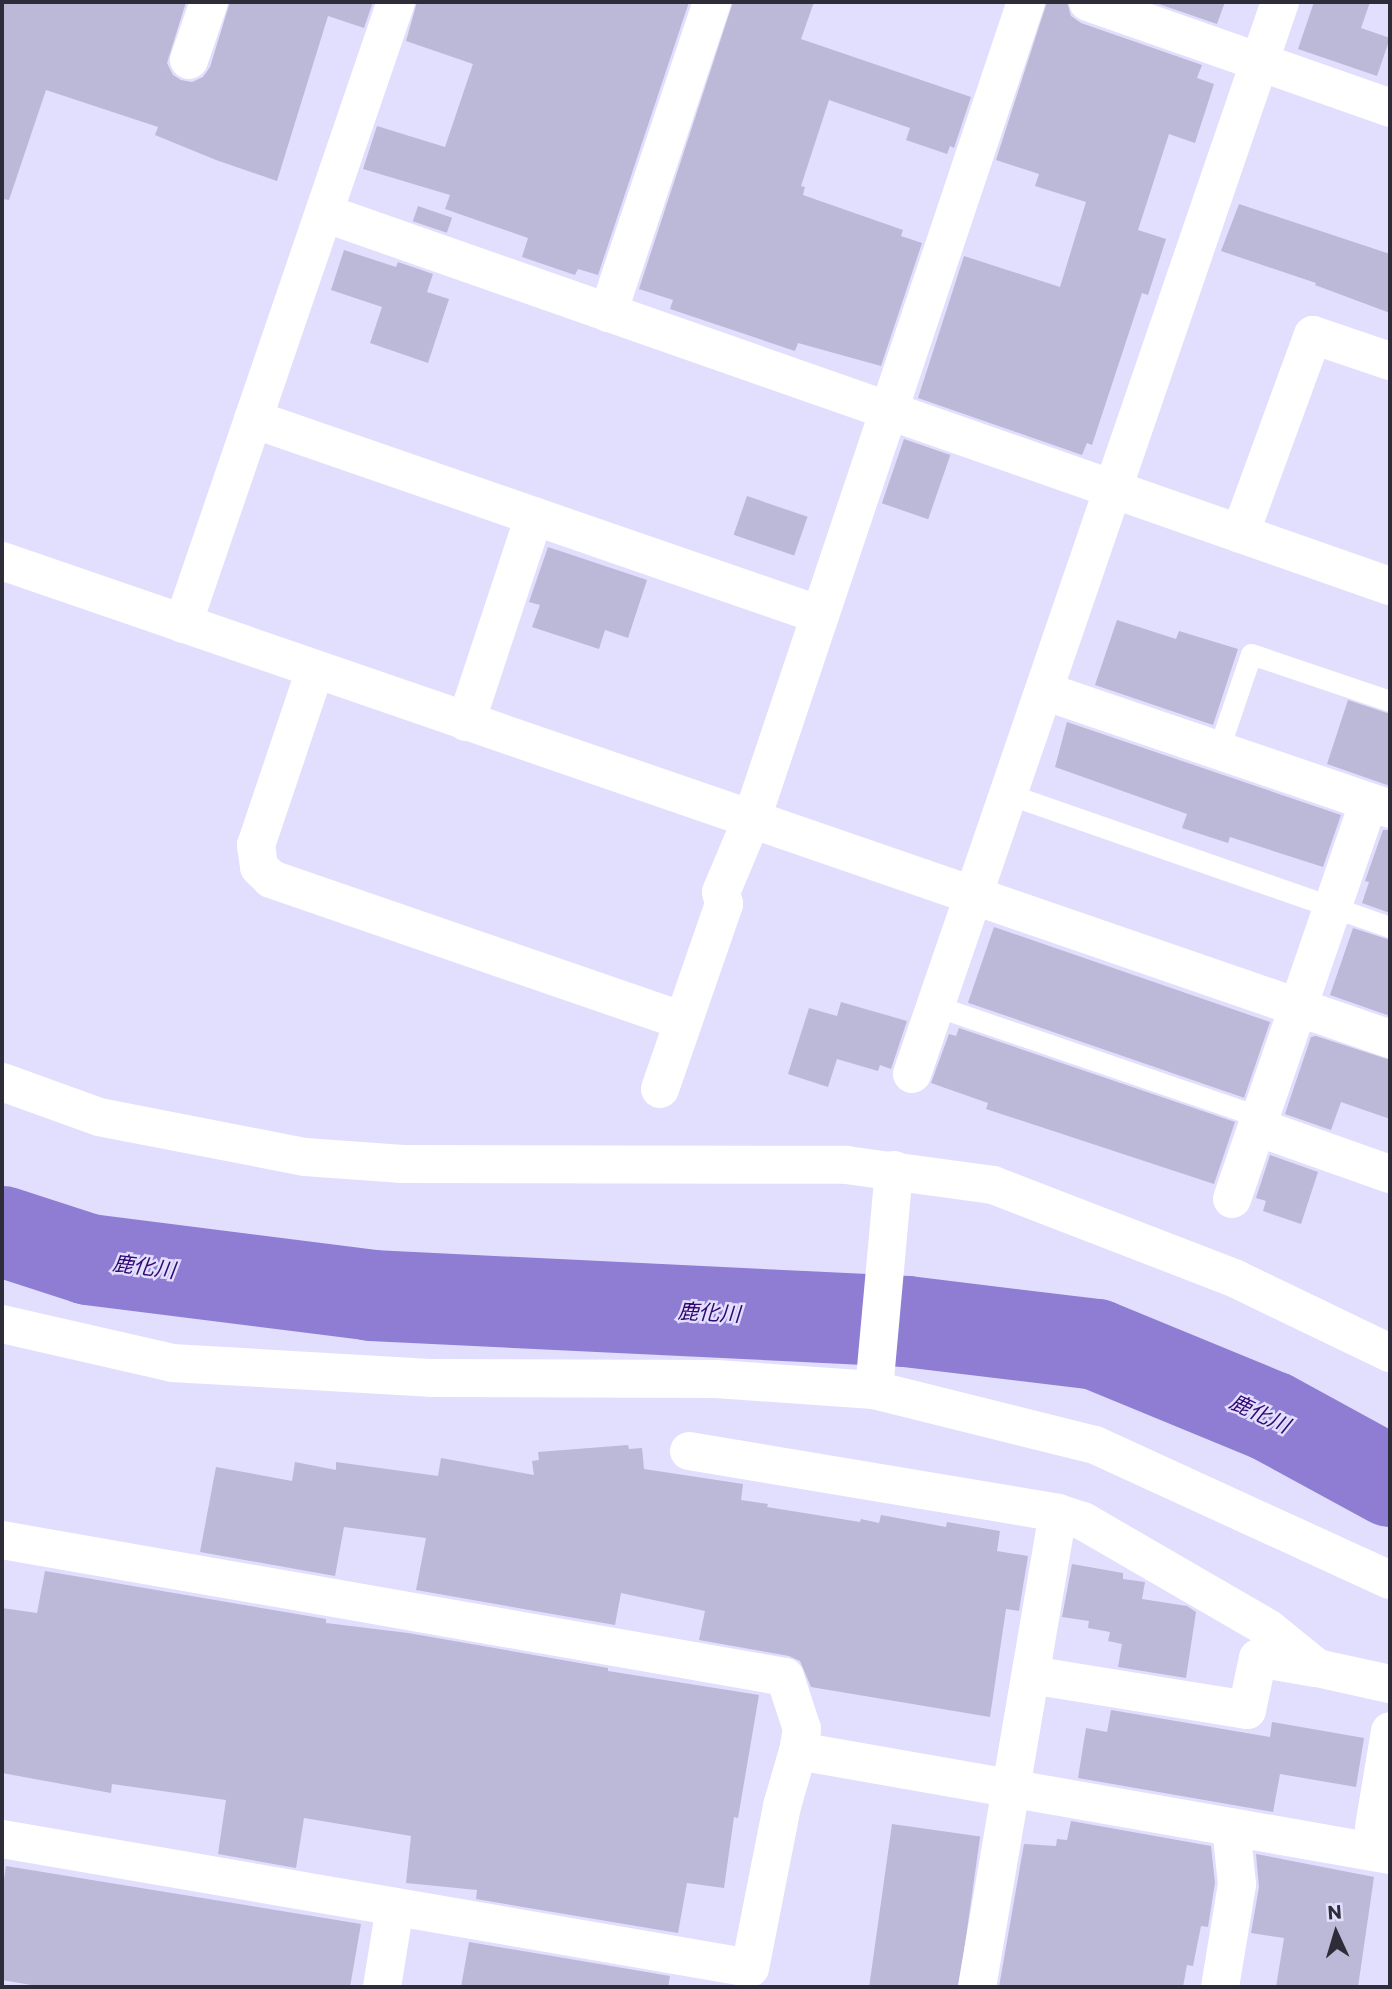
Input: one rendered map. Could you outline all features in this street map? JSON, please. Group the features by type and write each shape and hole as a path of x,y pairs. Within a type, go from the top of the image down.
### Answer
{"street":[{"path":"189,60 209,2"},
{"path":"183,624 396,2"},
{"path":"608,313 712,2"},
{"path":"660,1089 724,904 721,892 751,821 1026,2"},
{"path":"1088,2 1390,108"},
{"path":"912,1074 1280,2"},
{"path":"324,214 1390,586"},
{"path":"1240,534 1313,335 1390,361"},
{"path":"253,419 820,615"},
{"path":"466,722 534,516"},
{"path":"2,561 1390,1039"},
{"path":"314,670 256,845 259,867 271,879 683,1021"},
{"path":"1044,691 1380,806 1333,908 1232,1199"},
{"path":"2,1083 99,1116 305,1157 403,1164 846,1165 993,1185 1236,1279 1390,1353"},
{"path":"1259,1122 1390,1174"},
{"path":"874,1390 894,1170"},
{"path":"2,1324 172,1363 430,1378 716,1379 874,1390 1095,1445 1390,1580"},
{"path":"690,1451 1058,1513 1083,1521 1269,1629 1317,1668"},
{"path":"977,1987 1058,1513"},
{"path":"2,1540 785,1677 802,1729 782,1805 750,1968 2,1839"},
{"path":"1031,1675 1247,1710 1258,1658 1390,1684"},
{"path":"798,1751 1231,1826 1382,1841 1390,1731"},
{"path":"1220,1987 1237,1884 1231,1826"},
{"path":"382,1987 396,1907"}],"lane":[{"path":"1219,751 1251,654 1390,701"},
{"path":"1009,794 1390,927"},
{"path":"936,1006 1259,1122"}],"building":[{"path":"2,2 186,2 167,63 173,75 192,82 203,77 210,67 230,2 373,2 364,28 328,16 277,181 155,135 158,127 46,90 9,200 2,199"},
{"path":"417,2 689,2 598,275 578,269 575,275 522,257 528,238 445,209 450,195 363,169 377,126 445,147 473,64 406,41"},
{"path":"733,2 814,2 801,39 971,97 954,148 950,146 947,154 906,140 910,128 829,100 801,186 805,187 803,195 903,230 901,236 922,243 881,366 798,343 795,351 670,309 673,300 639,289"},
{"path":"1047,2 1067,2 1071,16 1081,23 1202,65 1197,78 1214,84 1195,143 1169,134 1138,230 1166,239 1148,295 1142,293 1092,445 1087,443 1082,455 918,398 964,256 1060,287 1086,202 1035,186 1039,174 996,160"},
{"path":"1153,2 1225,2 1217,24"},
{"path":"1314,2 1370,2 1361,28 1390,38 1377,76 1298,49"},
{"path":"1239,204 1390,254 1390,313 1315,285 1316,283 1221,251"},
{"path":"418,206 452,218 447,233 413,221"},
{"path":"344,250 396,267 398,262 433,274 427,292 449,299 428,363 370,343 382,307 331,290"},
{"path":"904,439 950,455 928,519 882,503"},
{"path":"747,496 808,517 794,556 734,535"},
{"path":"548,547 647,580 628,638 605,630 599,649 532,627 540,605 529,602"},
{"path":"1117,620 1176,639 1179,631 1238,649 1213,725 1095,685"},
{"path":"1348,700 1390,714 1390,786 1327,764"},
{"path":"1067,722 1341,815 1323,867 1230,837 1228,843 1182,828 1187,814 1055,767"},
{"path":"1383,830 1390,830 1390,913 1362,903 1369,882 1365,881"},
{"path":"994,927 1270,1022 1244,1098 968,1003"},
{"path":"1353,928 1390,940 1390,1016 1330,995"},
{"path":"841,1002 907,1021 891,1069 880,1065 878,1071 837,1059 828,1087 788,1074 809,1008 837,1016"},
{"path":"959,1028 1235,1122 1214,1184 986,1109 988,1103 931,1083 949,1034 956,1036"},
{"path":"1316,1036 1390,1060 1390,1119 1341,1102 1331,1130 1285,1114 1311,1037"},
{"path":"1270,1155 1318,1172 1301,1224 1263,1211 1266,1201 1256,1198"},
{"path":"628,1445 629,1449 642,1448 644,1469 743,1484 741,1500 768,1504 767,1507 860,1522 861,1519 879,1523 881,1515 946,1527 947,1522 1000,1531 997,1551 1028,1556 1019,1611 1006,1609 990,1717 811,1687 800,1661 789,1656 699,1640 705,1611 621,1593 615,1625 416,1590 426,1538 344,1527 335,1576 200,1552 216,1467 292,1481 295,1462 336,1470 336,1462 438,1476 441,1458 534,1475 532,1461 539,1460 538,1452"},
{"path":"1072,1564 1123,1573 1123,1579 1145,1582 1142,1599 1187,1606 1196,1612 1186,1678 1118,1667 1122,1644 1108,1641 1110,1632 1088,1628 1089,1621 1062,1617"},
{"path":"45,1571 326,1619 326,1623 408,1633 608,1668 608,1671 759,1695 738,1818 734,1817 724,1888 687,1883 678,1933 476,1899 477,1890 406,1883 411,1836 304,1818 296,1868 218,1854 226,1800 112,1784 111,1793 2,1773 2,1608 37,1613"},
{"path":"1111,1710 1270,1737 1272,1722 1364,1738 1356,1787 1280,1774 1273,1812 1078,1778 1086,1728 1107,1732"},
{"path":"1071,1821 1211,1846 1215,1883 1208,1927 1201,1926 1193,1966 1187,1965 1183,1987 999,1987 1024,1844 1056,1846 1057,1839 1067,1840"},
{"path":"892,1824 980,1836 959,1987 869,1986"},
{"path":"1256,1854 1374,1877 1358,1987 1276,1987 1284,1938 1251,1933 1259,1887"},
{"path":"6,1866 361,1924 350,1987 43,1987 2,1980 2,1892"},
{"path":"469,1942 670,1976 668,1987 461,1987"}],"waterway":[{"name":"鹿化川","path":"2,1231 88,1259 371,1295 906,1321 1096,1344 1271,1416 1390,1481"}]}
